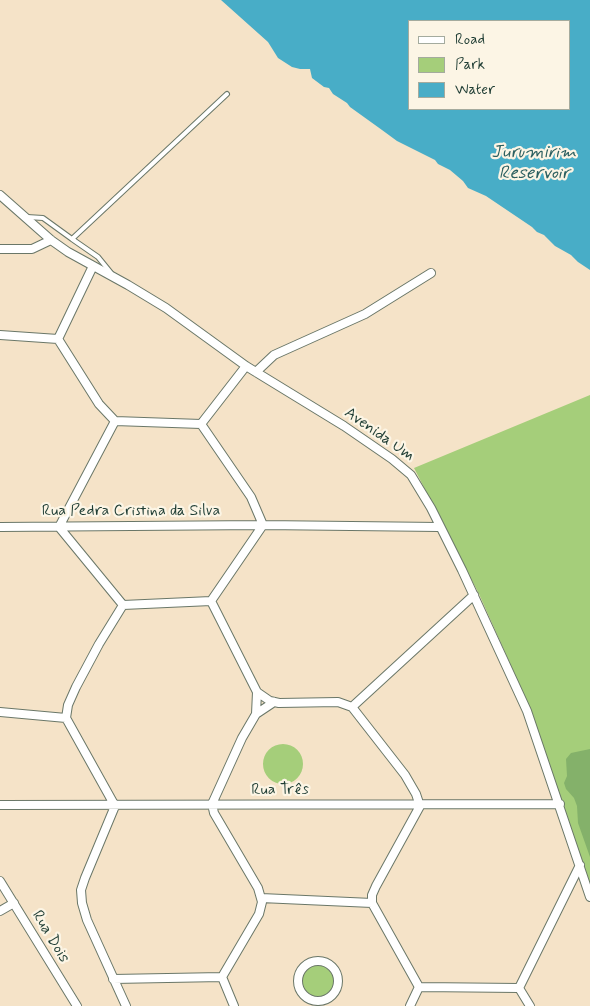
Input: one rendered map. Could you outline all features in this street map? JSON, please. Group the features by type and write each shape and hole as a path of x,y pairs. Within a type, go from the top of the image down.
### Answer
{"street":[{"name":"Avenida Um","path":"0,194 51,240 68,252 166,308 246,366 344,426 392,459 411,475 431,508 474,595 527,711 590,897"},
{"path":"0,249 32,249 51,240"},
{"path":"58,339 92,266"},
{"path":"256,372 274,355 370,311 431,273"},
{"path":"0,335 58,339"},
{"path":"58,339 100,404 115,421 201,424"},
{"path":"201,424 246,366"},
{"path":"115,421 59,527 123,605"},
{"path":"201,424 251,497 263,525 211,600"},
{"name":"Rua Pedra Cristina da Silva","path":"0,527 263,525 440,527"},
{"path":"352,707 474,595"},
{"path":"123,605 211,600"},
{"path":"211,600 257,692 263,698 274,702 338,702 352,707 405,775 416,794 420,806 376,886 372,895 372,903 418,987"},
{"path":"123,605 76,687 68,705 66,718 115,806 84,878 81,890 82,903 87,920 126,1006"},
{"path":"222,977 259,914 261,898 247,867 214,814 212,804 256,714 257,692"},
{"path":"256,714 274,702"},
{"path":"0,712 66,718"},
{"name":"Rua Três","path":"0,805 115,806 212,804 420,806 560,804"},
{"path":"519,988 580,865"},
{"name":"Rua Dois","path":"0,881 77,1006"},
{"path":"261,898 372,903"},
{"path":"0,911 14,903"},
{"path":"314,961 321,961 332,966 338,978 336,991 323,1003 308,998 299,987 298,979 300,972 314,961"},
{"path":"113,979 222,977"},
{"path":"222,977 234,1006"},
{"path":"418,987 519,988"},
{"path":"410,1006 418,987"},
{"path":"519,988 530,1006"}],"lane":[{"path":"72,239 227,94"},
{"path":"25,217 42,218 98,257 114,278"}],"green space":[{"path":"590,395 590,887 529,706 479,594 414,468"},
{"path":"283,744 297,750 303,764 297,778 283,784 269,778 263,764 269,750"},
{"path":"590,749 590,857 578,823 577,806 564,783 567,776 566,759 571,753"},
{"path":"318,963 330,969 336,981 330,993 318,999 306,993 300,981 306,969"}],"water":[{"name":"Jurumirim Reservoir","path":"221,0 590,0 590,270 571,255 555,246 544,235 486,196 468,188 450,170 438,164 435,160 397,141 333,94 329,88 324,87 312,78 310,69 292,67 278,58 268,42"}]}
